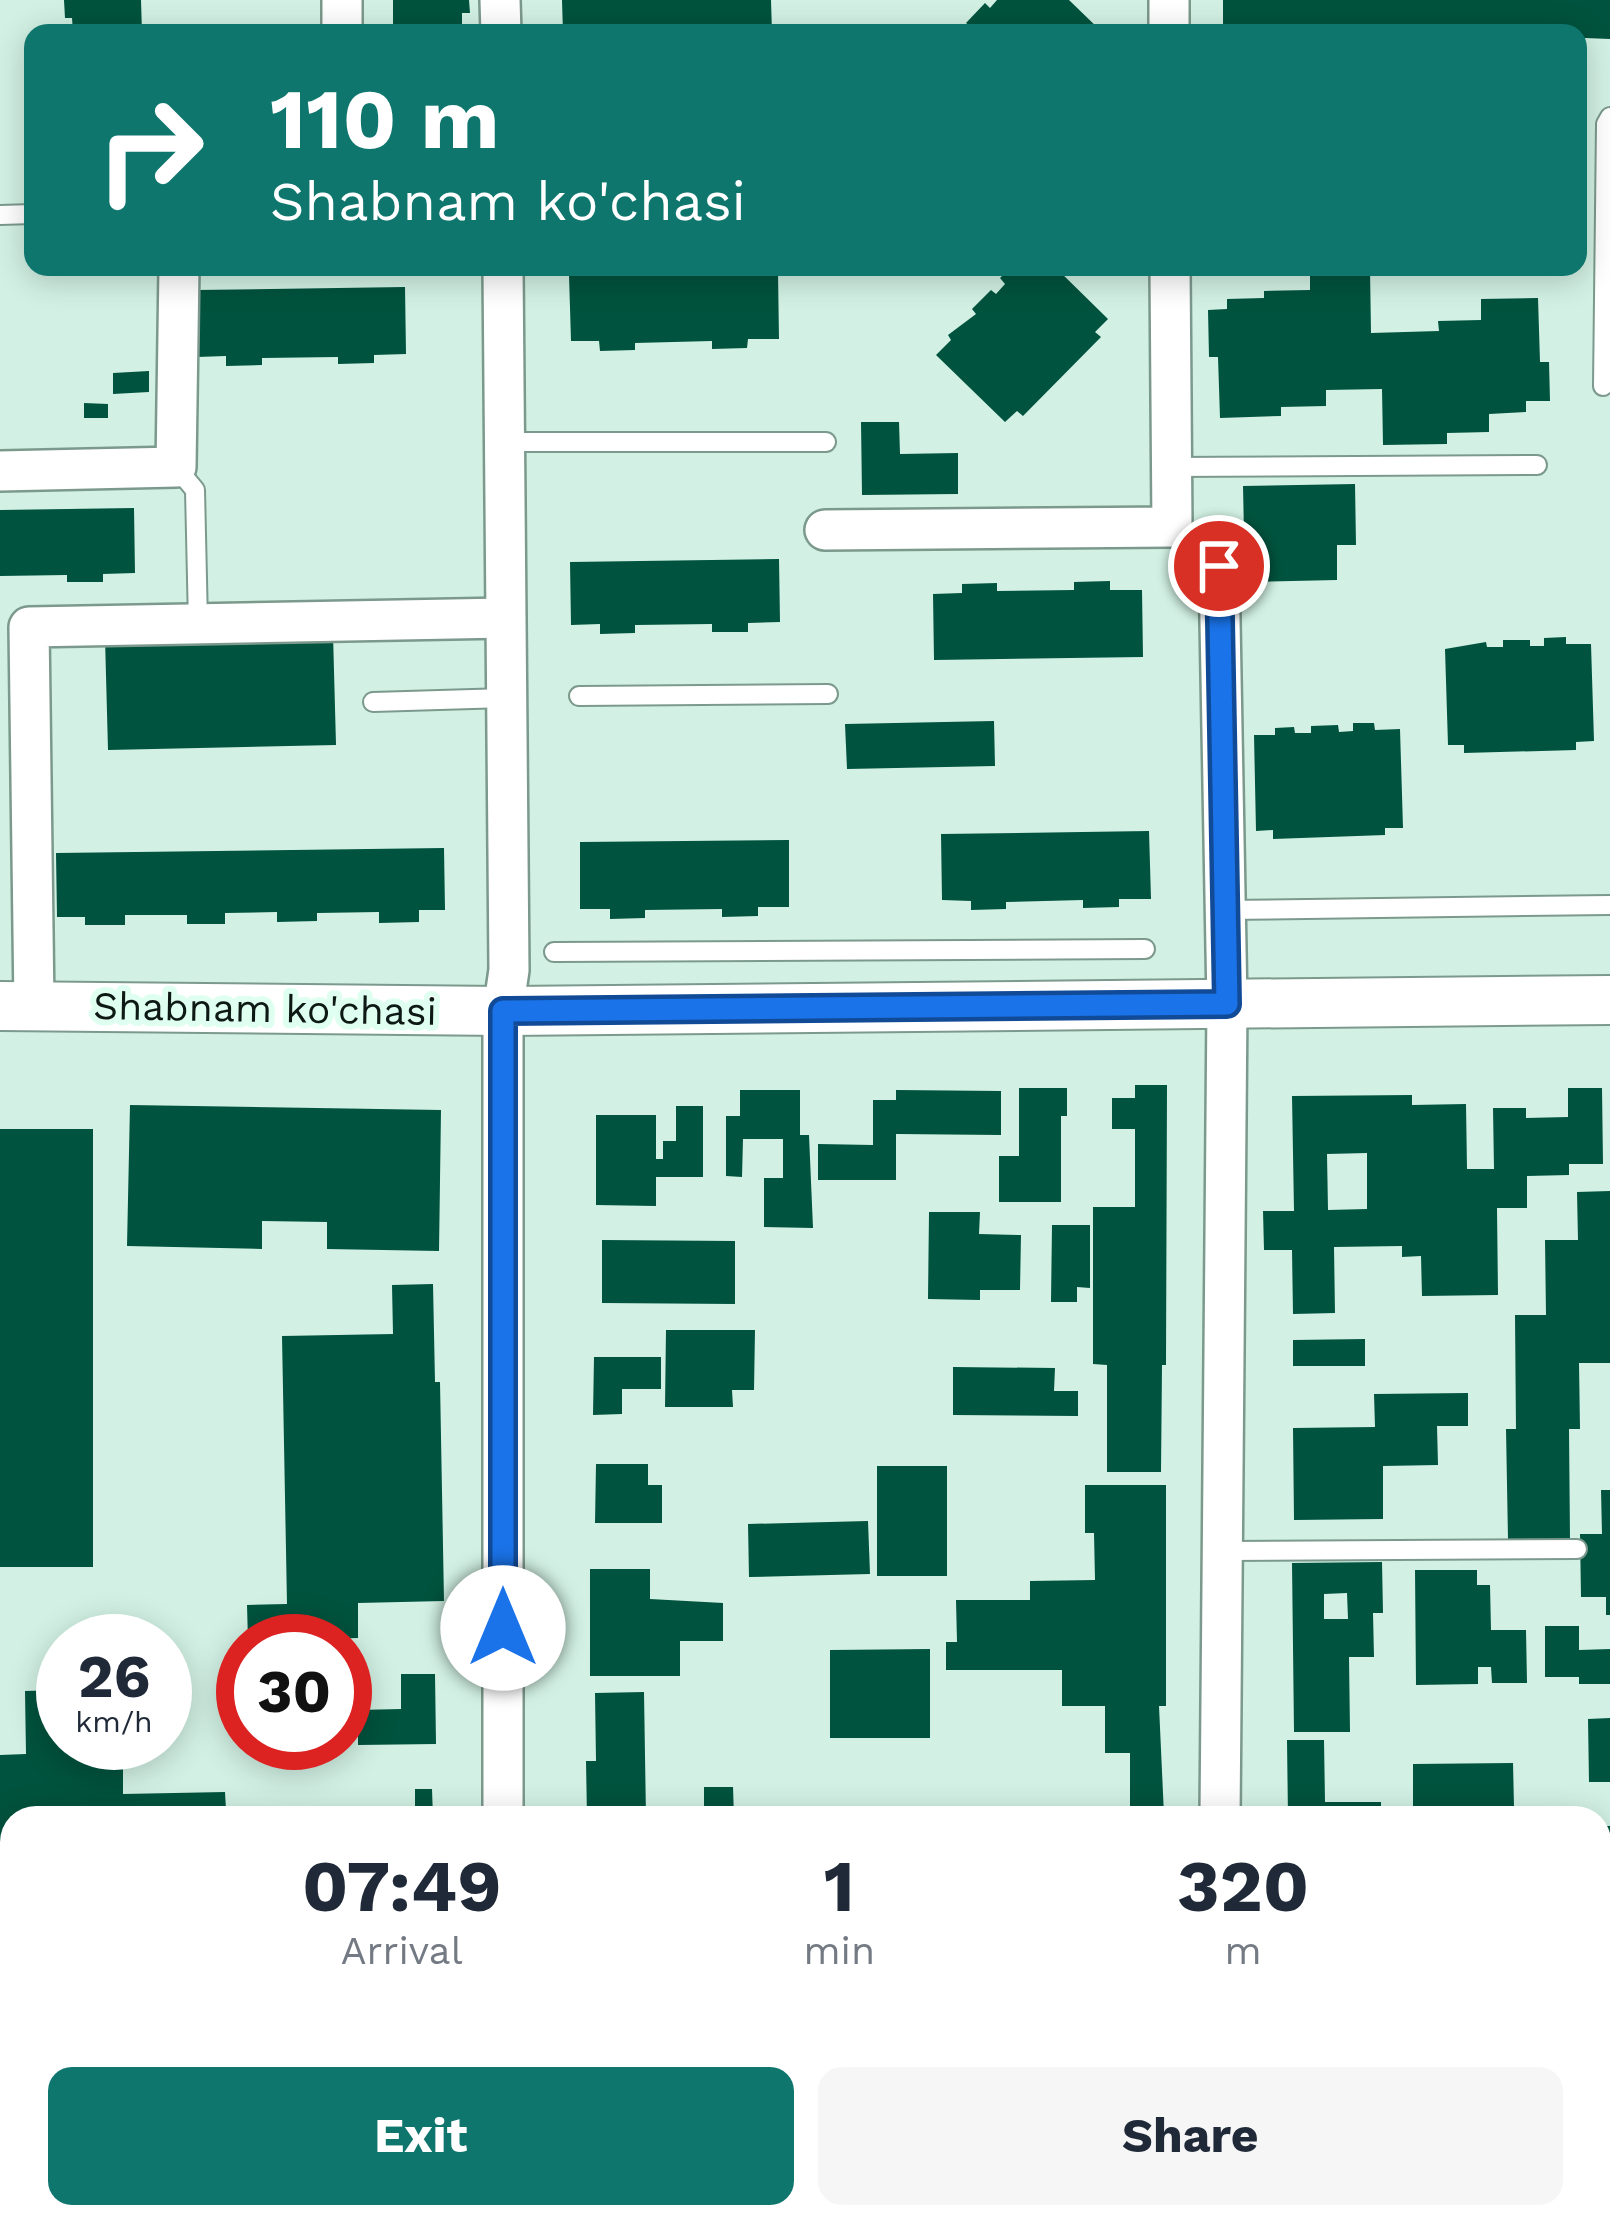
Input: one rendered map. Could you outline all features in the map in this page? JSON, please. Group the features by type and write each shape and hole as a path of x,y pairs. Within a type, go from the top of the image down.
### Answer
{"street":[{"path":"0,471 176,466 179,276"},
{"path":"503,276 509,970 503,1011 503,1806"},
{"path":"825,530 1172,527 1171,276"},
{"path":"1219,566 1227,1004 1220,1806"},
{"path":"17,1006 15,628 505,618"},
{"name":"Shabnam ko'chasi","path":"17,1006 503,1011 1610,1000"}],"lane":[{"path":"1604,386 1606,124 1610,117"},
{"path":"504,442 826,442"},
{"path":"1172,466 1537,465"},
{"path":"176,466 195,490 198,623"},
{"path":"579,696 828,694"},
{"path":"373,702 506,698"},
{"path":"1225,910 1610,905"},
{"path":"554,952 1145,949"},
{"path":"1222,1551 1577,1549"}],"building":[{"path":"64,0 141,0 142,24 72,24 72,18 65,18"},
{"path":"393,0 469,0 470,13 462,13 462,24 393,24"},
{"path":"562,0 771,0 772,24 563,24"},
{"path":"997,0 1069,0 1094,24 966,23 985,3 990,8"},
{"path":"1223,0 1610,0 1610,39 1587,38 1587,24 1223,24"},
{"path":"569,276 778,276 779,339 748,339 747,348 712,349 712,341 635,343 635,350 600,351 599,341 571,341"},
{"path":"1064,276 1108,319 1095,332 1101,337 1023,416 1017,411 1005,422 936,355 951,340 948,335 976,314 972,309 991,290 996,294 1005,284 1000,278"},
{"path":"1310,276 1370,276 1371,333 1439,331 1438,321 1481,320 1481,299 1538,298 1540,362 1549,362 1550,401 1526,401 1526,412 1489,414 1489,432 1447,433 1447,444 1383,445 1382,389 1326,390 1326,406 1281,407 1281,416 1220,418 1218,357 1209,357 1208,310 1227,309 1227,299 1264,298 1264,291 1310,290"},
{"path":"405,287 406,354 374,355 374,363 338,364 338,357 262,358 262,365 226,366 226,356 197,357 196,290"},
{"path":"149,371 149,392 113,394 113,373"},
{"path":"84,403 108,404 108,418 84,418"},
{"path":"861,422 899,422 900,454 958,453 958,494 862,495"},
{"path":"1355,484 1356,545 1337,545 1337,580 1245,582 1243,486"},
{"path":"134,508 135,573 103,574 103,582 67,582 67,575 0,576 0,510"},
{"path":"779,559 780,622 748,623 748,632 712,632 712,624 635,625 635,633 600,634 600,624 571,625 570,562"},
{"path":"1110,581 1110,590 1142,590 1143,657 934,660 933,594 962,593 962,584 997,583 997,591 1074,590 1074,582"},
{"path":"333,634 336,745 108,750 105,638"},
{"path":"1566,637 1566,644 1591,644 1594,741 1576,742 1576,750 1464,753 1464,745 1448,745 1445,649 1486,642 1487,647 1503,647 1503,640 1530,640 1530,646 1544,646 1544,638"},
{"path":"994,721 995,766 847,769 845,724"},
{"path":"1353,723 1374,723 1375,730 1400,729 1403,828 1385,828 1385,835 1273,839 1273,830 1256,831 1254,735 1275,735 1275,728 1294,727 1295,733 1311,733 1311,726 1338,725 1339,732 1353,731"},
{"path":"1149,831 1151,899 1119,899 1119,907 1083,908 1083,900 1006,902 1006,909 971,910 971,901 942,900 941,834"},
{"path":"789,840 789,907 758,907 758,916 722,917 722,909 645,910 645,918 610,919 610,909 580,909 580,842"},
{"path":"444,848 445,910 419,910 419,922 379,923 379,912 317,913 317,921 277,922 277,912 225,913 225,924 187,924 187,915 125,915 125,925 85,925 85,917 57,917 56,853"},
{"path":"1135,1085 1167,1085 1161,1472 1107,1472 1107,1365 1093,1364 1093,1207 1135,1207 1135,1129 1112,1129 1112,1098 1135,1098"},
{"path":"1019,1088 1067,1088 1067,1116 1061,1116 1061,1202 999,1202 999,1156 1019,1156"},
{"path":"1568,1088 1602,1088 1603,1164 1569,1164 1569,1175 1527,1176 1527,1208 1497,1208 1498,1295 1422,1296 1421,1256 1402,1257 1402,1246 1334,1247 1335,1313 1293,1314 1292,1250 1264,1250 1263,1211 1294,1211 1292,1096 1412,1095 1412,1105 1466,1104 1467,1169 1494,1169 1493,1108 1526,1108 1526,1118 1568,1117","holes":["1367,1153 1367,1209 1328,1210 1327,1154"]},
{"path":"740,1090 800,1090 800,1135 809,1135 813,1228 764,1227 764,1178 783,1178 783,1139 743,1139 742,1177 726,1176 726,1116 740,1116"},
{"path":"896,1090 1001,1091 1001,1135 896,1134 896,1180 818,1180 818,1144 873,1145 873,1100 896,1100"},
{"path":"130,1105 441,1110 439,1251 327,1249 327,1222 262,1221 262,1249 127,1246"},
{"path":"676,1106 703,1106 703,1177 656,1177 656,1206 596,1205 596,1115 656,1115 656,1159 663,1159 663,1141 676,1141"},
{"path":"0,1129 93,1129 93,1567 0,1567"},
{"path":"1610,1191 1610,1363 1579,1363 1580,1429 1569,1429 1570,1539 1508,1539 1506,1429 1516,1429 1515,1315 1546,1315 1545,1240 1578,1240 1577,1192"},
{"path":"929,1212 980,1212 979,1234 1021,1235 1020,1290 980,1290 980,1300 928,1299"},
{"path":"1052,1225 1090,1225 1090,1288 1077,1287 1077,1302 1051,1302"},
{"path":"602,1240 735,1241 735,1304 602,1303"},
{"path":"433,1284 444,1601 358,1603 358,1614 247,1614 247,1605 287,1604 282,1336 393,1334 392,1285"},
{"path":"666,1330 755,1330 754,1390 732,1390 733,1407 665,1407"},
{"path":"1365,1339 1365,1366 1293,1366 1293,1340"},
{"path":"594,1357 661,1357 661,1389 622,1389 622,1414 593,1415"},
{"path":"953,1367 1055,1368 1054,1391 1078,1391 1078,1416 953,1415"},
{"path":"1468,1393 1468,1426 1437,1426 1438,1465 1383,1466 1383,1519 1294,1520 1293,1428 1375,1427 1374,1394"},
{"path":"596,1464 648,1464 648,1485 662,1485 662,1523 595,1523"},
{"path":"877,1466 947,1466 947,1576 877,1576"},
{"path":"1085,1485 1166,1485 1166,1706 1159,1706 1164,1806 1130,1806 1130,1753 1105,1753 1105,1706 1062,1706 1062,1670 946,1670 946,1642 957,1642 956,1600 1030,1600 1030,1581 1095,1580 1094,1533 1085,1533"},
{"path":"1601,1490 1610,1490 1610,1615 1606,1615 1606,1597 1581,1597 1580,1534 1602,1534"},
{"path":"868,1521 870,1574 749,1577 748,1524"},
{"path":"1382,1562 1383,1613 1373,1613 1374,1657 1349,1657 1350,1732 1294,1732 1292,1563","holes":["1347,1593 1348,1619 1324,1619 1324,1594"]},
{"path":"590,1569 650,1569 650,1599 723,1603 723,1641 680,1641 680,1676 590,1676"},
{"path":"1415,1570 1477,1570 1477,1585 1490,1585 1491,1630 1526,1630 1527,1683 1492,1683 1491,1667 1478,1667 1478,1684 1416,1685"},
{"path":"1545,1626 1579,1626 1579,1650 1610,1649 1610,1684 1579,1684 1579,1677 1545,1677"},
{"path":"930,1649 930,1738 830,1738 830,1650"},
{"path":"401,1674 435,1674 436,1744 372,1745 372,1710 401,1709"},
{"path":"25,1691 36,1691 36,1770 123,1770 123,1794 225,1792 226,1806 0,1806 0,1755 26,1754"},
{"path":"644,1692 646,1806 587,1806 586,1761 596,1761 595,1693"},
{"path":"1610,1718 1610,1782 1589,1782 1588,1719"},
{"path":"1287,1740 1324,1740 1325,1802 1381,1802 1381,1806 1288,1806"},
{"path":"1513,1763 1514,1806 1413,1806 1413,1764"},
{"path":"704,1787 733,1787 734,1806 704,1806"},
{"path":"415,1789 432,1789 433,1806 415,1806"}],"route":[{"path":"503,1628 503,1011 1227,1004 1219,566"}]}
